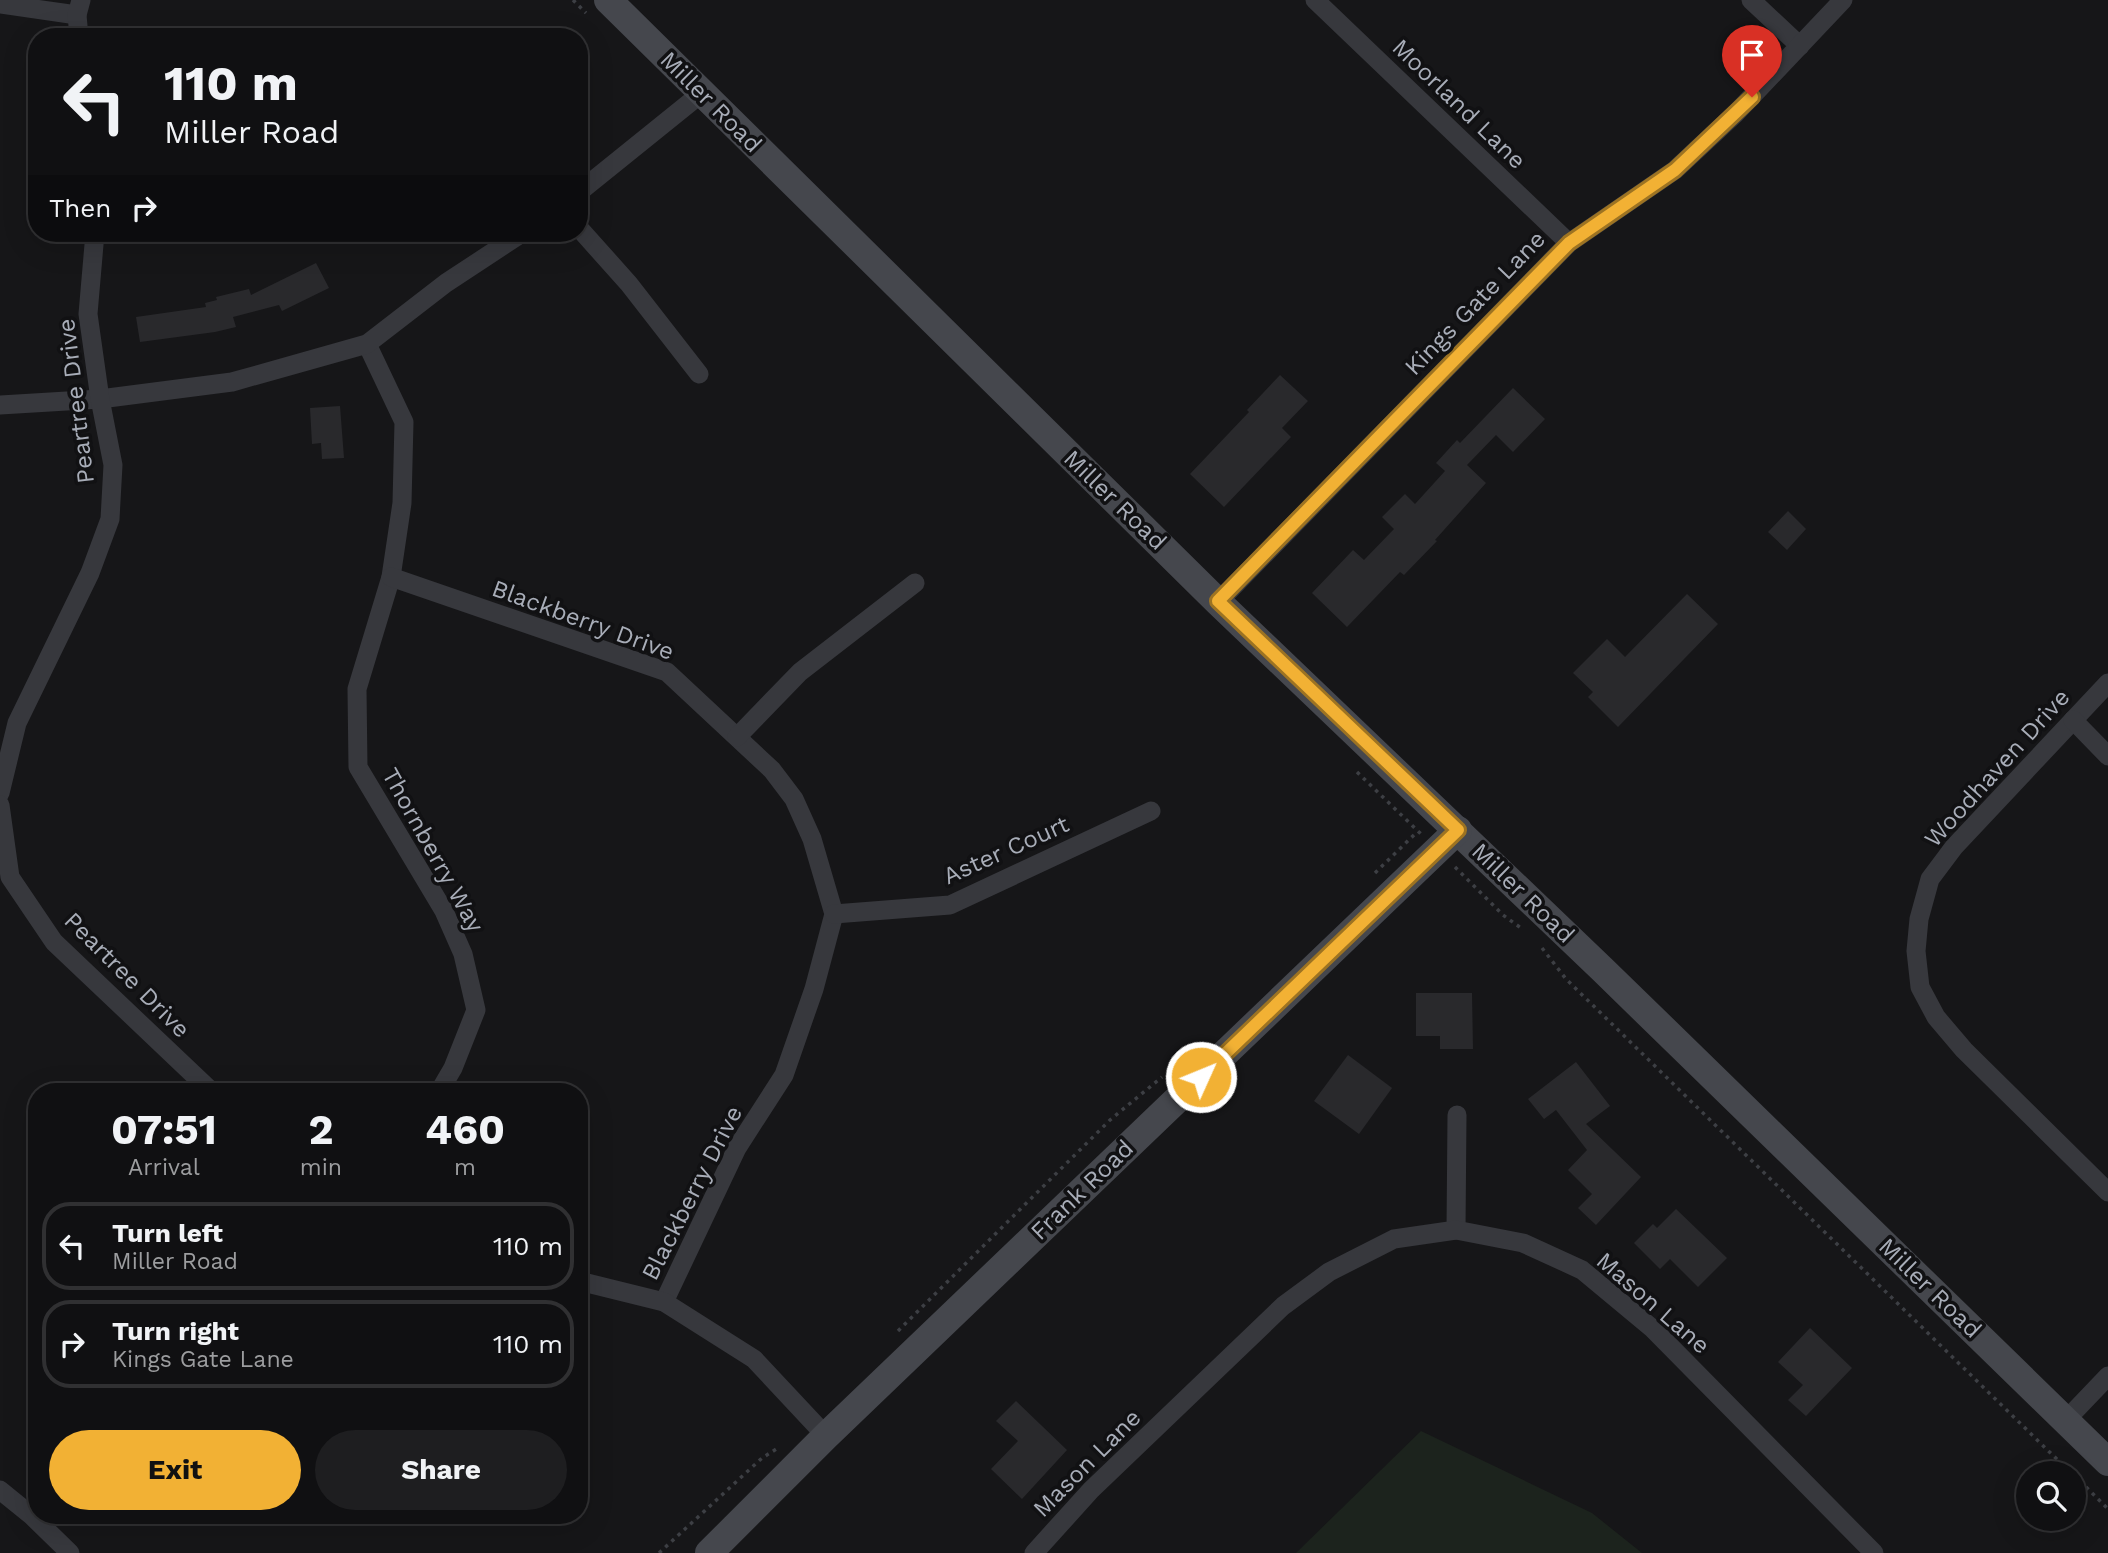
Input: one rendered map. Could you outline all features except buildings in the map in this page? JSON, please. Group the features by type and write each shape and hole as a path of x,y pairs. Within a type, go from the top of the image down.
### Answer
{"street":[{"name":"Miller Road","path":"608,0 1218,601 1458,830 2108,1462"},
{"name":"Moorland Lane","path":"1315,0 1569,243"},
{"path":"1751,0 1800,47"},
{"name":"Kings Gate Lane","path":"1218,601 1569,243 1675,170 1736,113 1843,0"},
{"path":"0,4 79,7 79,28"},
{"path":"588,185 703,92"},
{"path":"588,238 629,284 699,374"},
{"name":"Peartree Drive","path":"0,793 17,723 90,573 110,519 113,465 88,314 94,242"},
{"path":"0,405 100,399 232,382 367,344 446,283 508,242"},
{"name":"Thornberry Way","path":"367,344 404,422 402,503 391,577 357,689 358,766 444,911 463,954 475,1010 453,1069 444,1083"},
{"name":"Blackberry Drive","path":"391,577 667,672 772,770 794,799 812,839 834,914 814,989 784,1075 737,1148 664,1302"},
{"path":"737,737 800,672 915,583"},
{"name":"Woodhaven Drive","path":"2108,683 1954,847 1930,879 1919,919 1916,951 1920,987 1936,1017 1964,1050 2108,1192"},
{"path":"2073,720 2108,757"},
{"name":"Peartree Drive","path":"0,805 10,877 54,942 203,1083"},
{"name":"Aster Court","path":"834,914 950,905 1151,811"},
{"name":"Frank Road","path":"709,1553 826,1436 1458,830"},
{"path":"1456,1230 1457,1115"},
{"name":"Mason Lane","path":"1034,1553 1091,1490 1283,1306 1329,1272 1394,1238 1456,1230 1523,1243 1581,1270 1653,1329 1874,1553"},
{"path":"588,1283 664,1302 754,1359 826,1436"},
{"path":"2066,1420 2108,1376"},
{"path":"0,1490 28,1515"},
{"path":"38,1524 70,1553"}],"path":[{"path":"1371,877 1418,831"},
{"path":"889,1339 1110,1119 1167,1073"},
{"path":"659,1553 762,1458 784,1444"},
{"path":"2086,1487 2108,1509"}],"shaded area":[{"path":"1421,1431 1592,1513 1642,1553 1296,1553"}],"route":[{"path":"1201,1077 1458,830 1218,601 1569,243 1675,170 1752,97"}]}
